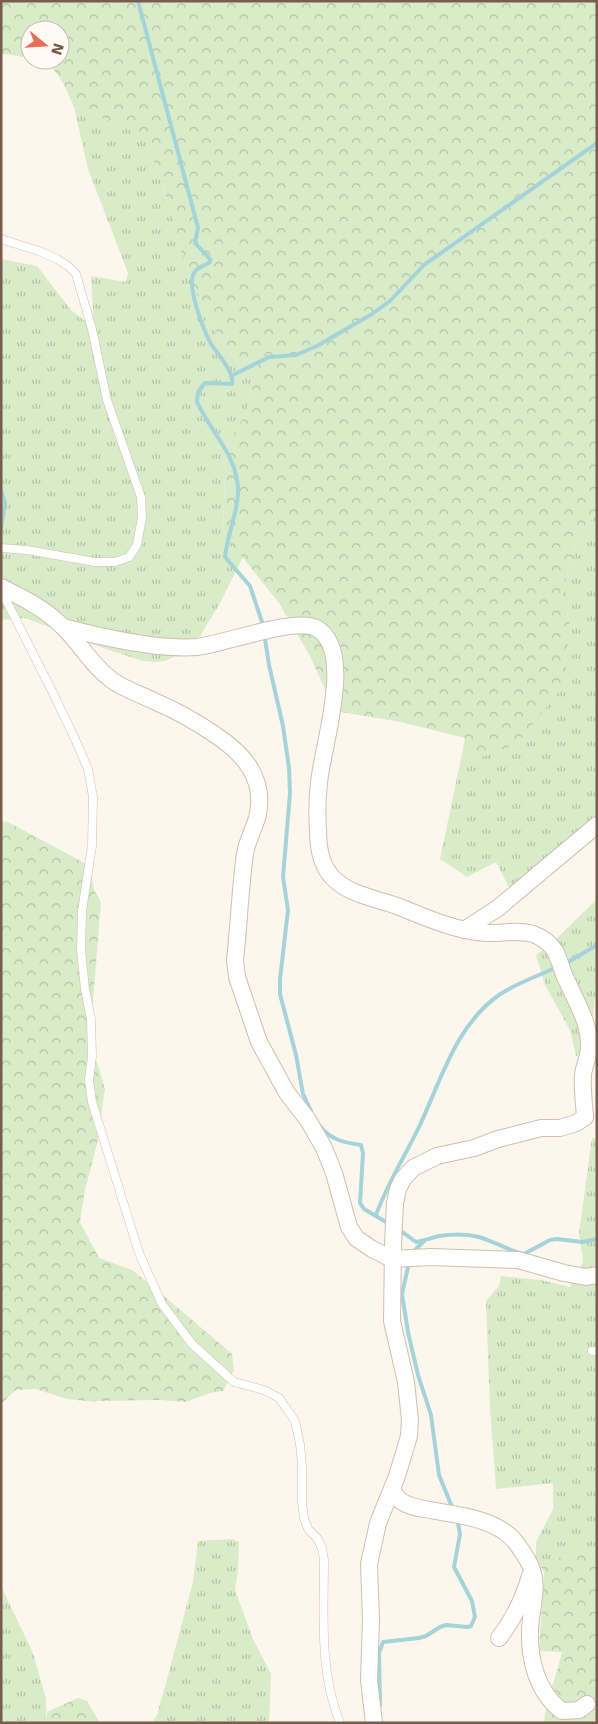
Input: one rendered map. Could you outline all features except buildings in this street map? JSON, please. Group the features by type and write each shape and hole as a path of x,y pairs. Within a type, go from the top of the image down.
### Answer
{"street":[{"path":"1,589 44,610 63,627 96,666 111,680 125,689 179,712 215,734 236,751 251,768 257,784 258,815 245,851 235,960 237,977 259,1042 266,1056 287,1093 308,1120 324,1148 334,1173 349,1227 356,1238 392,1259 431,1257 518,1260 564,1273 586,1277 597,1276"},
{"path":"63,627 100,637 165,646 197,647 271,629 302,625 314,627 324,634 333,646 336,682 319,783 317,806 320,855 327,869 333,878 353,892 464,930 488,933 519,932 534,935 547,942 555,951 588,1032 589,1047 583,1073 591,1119 560,1128 541,1128 498,1139 474,1148 437,1156 413,1168 403,1179 398,1189 395,1203 392,1259 392,1321 406,1382 410,1420 404,1453 378,1523 369,1564 371,1620 369,1680 374,1723"},
{"path":"464,930 498,908 597,825"},
{"path":"392,1489 400,1501 412,1506 471,1517 487,1522 514,1539 532,1569 535,1585 530,1635 536,1674 544,1692 554,1706 562,1711 580,1710 587,1704"},
{"path":"499,1638 519,1607 532,1569"}],"lane":[{"path":"1,239 57,259 76,274 92,329 107,400 140,497 142,517 137,545 129,557 115,562 94,562 27,550 1,548"},
{"path":"1,589 75,739 88,770 93,797 92,846 82,911 81,950 91,1019 92,1056 89,1080 92,1102 138,1253 162,1304 192,1344 234,1382 264,1390 279,1398 295,1421 300,1444 304,1518 308,1528 317,1538 322,1548 324,1560 326,1670 330,1694 340,1723"}],"green space":[{"path":"1,1 597,1 597,512 575,545 562,594 571,628 559,691 517,744 482,757 462,754 465,738 401,722 335,711 310,656 279,603 223,533 226,444 246,414 255,373 242,369 218,336 191,279 179,245 176,228 160,177 146,141 123,126 74,107 65,86 54,70 70,70 70,20 20,20 20,56 5,54 1,56"},
{"path":"74,107 124,126 146,140 160,177 176,228 179,245 191,279 218,336 242,369 255,373 246,414 226,444 223,533 243,557 219,605 200,636 175,656 165,661 143,661 25,618 1,620 1,259 37,266 71,310 94,328 91,276 126,282 128,273 88,169"},
{"path":"597,512 597,828 514,897 496,862 467,877 440,859 462,754 482,757 571,628 562,594 575,545"},
{"path":"1,821 8,822 88,865 95,892 101,902 90,1038 105,1089 97,1144 85,1190 80,1222 99,1258 132,1270 232,1354 234,1370 223,1391 210,1393 186,1402 160,1400 95,1402 67,1399 36,1389 16,1390 1,1404"},
{"path":"597,899 596,976 591,1033 587,1052 576,1056 570,1030 545,985 536,955 550,945"},
{"path":"592,1138 597,1139 597,1548 536,1564 536,1542 553,1509 553,1483 496,1489 490,1407 486,1301 499,1286 501,1276 541,1280 570,1287 583,1262 579,1233"},
{"path":"232,1539 239,1542 235,1590 253,1639 271,1674 269,1723 152,1723 157,1715 193,1582 198,1541"},
{"path":"597,1548 597,1723 544,1723 547,1705 562,1652 539,1651 544,1573 539,1563"},
{"path":"1,1586 33,1653 46,1699 46,1723 1,1723"},
{"path":"78,1698 87,1701 100,1723 46,1723 47,1712"}],"waterway":[{"path":"138,1 198,228 195,243 210,259 210,262 200,267 194,273 192,279 194,298 208,338 231,374 232,379 232,384 205,383 198,392 197,402 228,454 236,477 238,489 237,505 225,557 250,586 262,622"},
{"path":"231,376 269,357 296,355 317,346 372,314 390,301 424,265 597,143"},
{"path":"1,491 5,503 1,528"},
{"path":"265,639 283,726 289,768 290,793 283,877 288,910 280,994 296,1055 303,1094 311,1111"},
{"path":"568,962 597,945"},
{"path":"376,1215 419,1127 442,1073 460,1038 471,1022 484,1008 505,991 553,969"},
{"path":"320,1126 333,1138 361,1145 363,1153 360,1203 364,1209 386,1222"},
{"path":"401,1231 416,1242 444,1235 474,1236 524,1254 550,1240 582,1242 597,1239"},
{"path":"414,1251 424,1241"},
{"path":"408,1267 402,1294 408,1332 418,1375 431,1415 439,1475 452,1507"},
{"path":"380,1705 379,1653 383,1642 419,1638 446,1625 471,1626 475,1617 472,1601 454,1567 460,1534 458,1523"}]}
